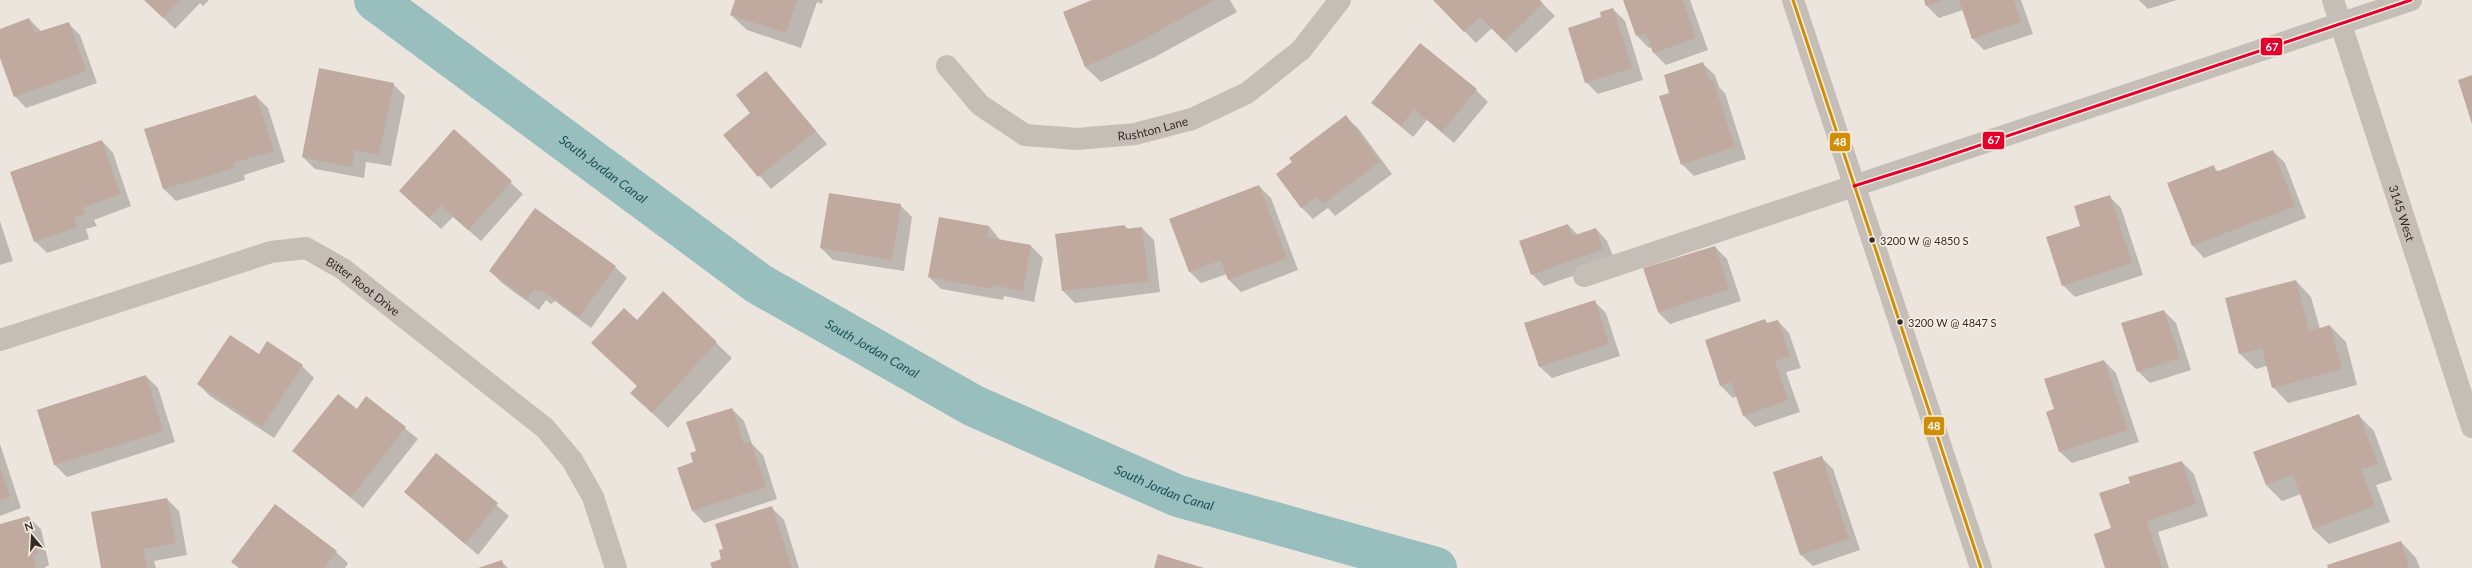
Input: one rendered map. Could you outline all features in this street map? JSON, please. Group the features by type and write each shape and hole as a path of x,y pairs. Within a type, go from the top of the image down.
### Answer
{"street":[{"name":"Rushton Lane","path":"947,66 980,105 1024,135 1077,139 1135,134 1192,119 1247,93 1301,50 1340,0"},
{"path":"1793,0 1981,568"},
{"name":"3145 West","path":"2333,0 2472,427"},
{"path":"1584,276 1854,186 1935,161 2411,0"},
{"name":"Bitter Root Drive","path":"0,340 272,252 306,248 343,269 545,428 572,460 593,497 616,568"}],"building":[{"path":"144,0 180,0 163,18"},
{"path":"735,0 797,0 786,33 730,15"},
{"path":"1092,0 1214,0 1139,42 1085,67 1063,12"},
{"path":"1433,0 1540,0 1543,4 1504,41 1480,17 1464,32"},
{"path":"1623,0 1683,0 1696,38 1653,53 1646,33 1636,36"},
{"path":"1924,0 1944,0 1926,6"},
{"path":"1959,0 2014,0 2021,22 1972,39"},
{"path":"1613,8 1632,68 1585,83 1568,28 1601,17 1600,12"},
{"path":"29,18 35,33 69,22 86,71 14,97 0,58 0,29"},
{"path":"1420,43 1477,89 1442,132 1414,109 1401,126 1371,103"},
{"path":"1703,62 1710,82 1713,80 1735,147 1681,165 1659,96 1669,93 1664,75"},
{"path":"319,68 394,83 379,155 355,150 352,167 302,157"},
{"path":"766,71 816,131 758,177 723,135 750,113 736,95"},
{"path":"2472,75 2472,124 2458,80"},
{"path":"256,95 274,151 232,163 234,168 163,189 144,129"},
{"path":"1346,115 1380,162 1323,204 1316,197 1301,208 1276,174 1292,162 1289,158"},
{"path":"454,129 512,181 468,230 441,205 429,218 399,191"},
{"path":"102,140 120,194 83,208 86,214 74,217 77,227 34,242 10,172"},
{"path":"2273,150 2295,206 2192,246 2167,183 2214,165 2216,172"},
{"path":"1259,185 1287,258 1228,280 1221,260 1189,272 1169,219"},
{"path":"829,193 901,204 892,260 820,248"},
{"path":"2110,195 2132,263 2062,286 2046,237 2080,226 2074,206"},
{"path":"535,208 616,266 579,317 542,290 539,292 534,289 527,299 489,271"},
{"path":"939,217 989,226 987,237 1031,245 1023,291 992,285 991,289 928,277"},
{"path":"1568,224 1572,236 1596,228 1603,249 1531,275 1519,241"},
{"path":"1125,225 1125,229 1142,227 1149,281 1062,291 1055,234"},
{"path":"1715,246 1729,289 1658,312 1643,268"},
{"path":"2296,280 2309,331 2330,325 2342,369 2272,388 2262,348 2239,354 2225,298"},
{"path":"663,291 717,342 652,413 630,393 637,386 591,343 624,308 637,320"},
{"path":"1595,300 1609,344 1539,367 1524,323"},
{"path":"2164,310 2180,358 2137,372 2121,323"},
{"path":"1765,319 1767,323 1778,320 1790,356 1775,361 1788,400 1743,416 1731,382 1720,386 1705,340"},
{"path":"230,335 259,354 267,341 303,365 262,427 197,384"},
{"path":"2104,360 2128,430 2059,452 2046,412 2054,409 2044,379"},
{"path":"146,375 163,431 54,465 37,410"},
{"path":"338,394 357,409 366,396 406,427 351,497 292,451"},
{"path":"732,408 744,444 751,442 766,487 692,511 677,468 693,462 690,453 696,451 686,422"},
{"path":"2359,414 2378,464 2361,469 2375,506 2313,529 2293,475 2266,485 2253,452"},
{"path":"436,453 498,503 465,544 404,492"},
{"path":"1822,456 1849,539 1800,555 1773,472"},
{"path":"2182,461 2196,504 2147,521 2162,568 2105,568 2094,534 2111,528 2099,493 2130,483 2128,477"},
{"path":"0,467 10,497 0,500"},
{"path":"167,498 176,543 143,549 147,568 101,568 91,512"},
{"path":"275,504 337,551 324,568 239,568 231,562"},
{"path":"772,506 792,568 712,568 710,563 721,559 719,550 723,549 715,524"},
{"path":"29,516 38,554 33,555 36,568 0,568 0,524"},
{"path":"2401,541 2409,568 2328,568 2327,565"},
{"path":"1158,554 1204,568 1154,568"},
{"path":"502,560 504,568 478,568"}],"waterway":[{"name":"South Jordan Canal","path":"375,0 759,284 974,406 1178,496 1436,568"}],"transit line":[{"name":"48","path":"1793,0 1981,568"},
{"name":"67","path":"1854,186 1927,163 2411,0"}],"place":[{"name":"3200 W @ 4850 S","path":"1872,240"},
{"name":"3200 W @ 4847 S","path":"1900,322"}]}
